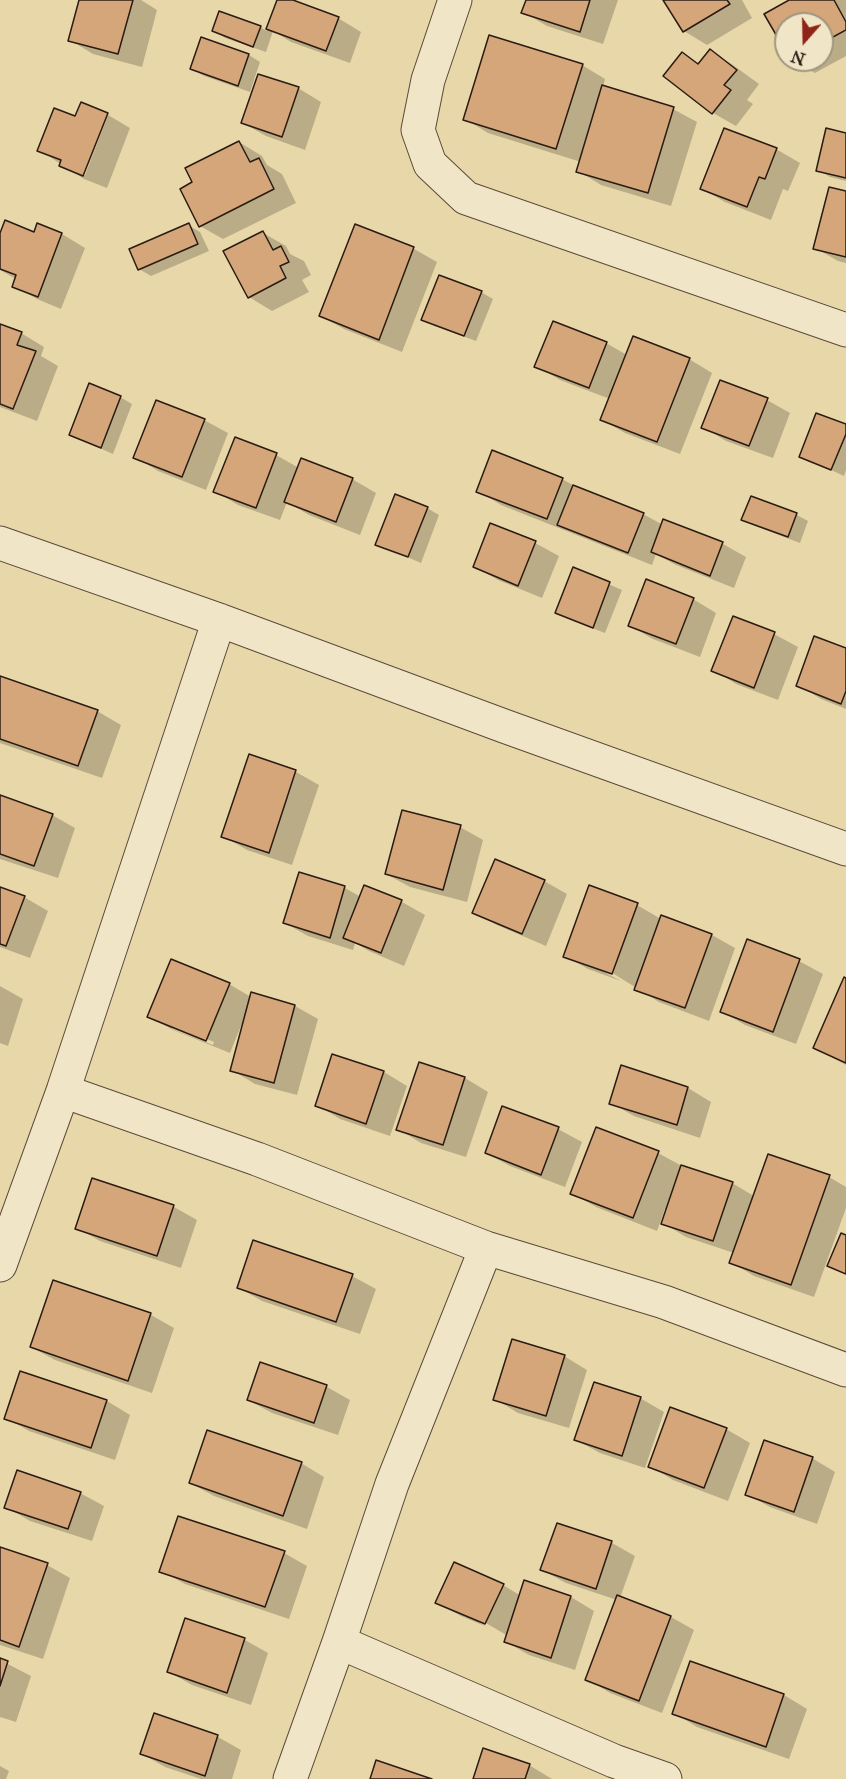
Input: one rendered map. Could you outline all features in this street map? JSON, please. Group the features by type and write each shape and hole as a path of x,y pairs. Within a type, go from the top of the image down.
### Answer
{"street":[{"path":"455,0 428,80 418,130 430,164 466,198 846,330"},
{"path":"0,543 219,620 846,849"},
{"path":"0,1265 63,1091 219,620"},
{"path":"63,1091 257,1159 486,1248 664,1302 846,1370"},
{"path":"290,1779 392,1484 486,1248"},
{"path":"339,1642 614,1761 665,1779"}],"building":[{"path":"79,0 133,0 118,54 68,41"},
{"path":"277,0 293,0 339,17 326,51 266,29"},
{"path":"526,0 590,0 580,32 521,13"},
{"path":"663,0 727,0 730,4 683,32"},
{"path":"789,0 834,0 846,22 846,30 834,36 834,12 774,12 774,31 764,14"},
{"path":"219,11 261,26 253,47 212,31"},
{"path":"489,35 583,64 556,149 463,120"},
{"path":"201,37 249,54 238,86 190,69"},
{"path":"710,49 737,70 724,85 731,90 712,114 663,76 682,52 698,64"},
{"path":"258,74 299,87 282,137 241,123"},
{"path":"602,85 674,107 648,193 576,172"},
{"path":"81,102 108,113 83,176 59,166 61,160 37,151 54,108 75,116"},
{"path":"724,128 777,148 765,179 759,177 747,207 700,189"},
{"path":"826,128 846,133 846,178 816,171"},
{"path":"239,141 250,162 259,158 274,189 199,227 180,189 192,182 185,168"},
{"path":"829,187 846,191 846,257 813,249"},
{"path":"5,220 34,232 37,223 62,233 38,297 12,287 16,275 0,269 0,233"},
{"path":"189,223 198,244 138,270 129,249"},
{"path":"355,224 414,247 379,340 319,316"},
{"path":"263,231 273,250 281,246 289,262 280,266 286,278 248,298 223,251"},
{"path":"439,275 482,291 464,336 421,320"},
{"path":"553,321 607,342 589,388 534,367"},
{"path":"0,324 22,332 17,345 36,351 13,409 0,404"},
{"path":"633,336 690,358 657,442 600,420"},
{"path":"720,380 768,398 749,446 701,428"},
{"path":"89,383 121,396 101,448 69,435"},
{"path":"156,400 205,419 182,477 133,458"},
{"path":"816,413 846,424 846,434 831,470 799,457"},
{"path":"235,437 277,453 256,508 213,492"},
{"path":"492,450 563,478 547,519 476,492"},
{"path":"301,458 353,478 336,522 284,502"},
{"path":"573,485 644,513 628,553 557,525"},
{"path":"395,494 428,507 408,557 375,545"},
{"path":"751,496 797,513 788,537 741,520"},
{"path":"663,519 723,542 710,576 651,552"},
{"path":"490,523 536,541 518,586 473,567"},
{"path":"573,567 610,582 593,628 555,613"},
{"path":"646,579 694,598 676,644 628,626"},
{"path":"733,616 775,632 754,688 711,671"},
{"path":"814,636 846,648 846,691 841,704 796,686"},
{"path":"0,676 98,710 78,766 0,739"},
{"path":"249,754 296,770 269,853 221,837"},
{"path":"0,795 53,814 34,866 0,854"},
{"path":"402,810 461,825 443,890 385,874"},
{"path":"495,859 545,880 522,934 472,913"},
{"path":"299,872 345,886 330,938 283,923"},
{"path":"364,885 402,900 381,953 343,938"},
{"path":"589,885 638,903 612,974 563,957"},
{"path":"0,887 25,896 6,946 0,944"},
{"path":"661,915 712,934 685,1008 634,990"},
{"path":"747,939 800,959 773,1032 720,1012"},
{"path":"171,959 230,983 206,1041 147,1017"},
{"path":"844,977 846,978 846,1063 813,1048"},
{"path":"251,992 295,1005 274,1083 230,1071"},
{"path":"332,1054 384,1071 366,1124 315,1106"},
{"path":"419,1062 465,1077 443,1145 396,1130"},
{"path":"621,1065 688,1087 677,1125 609,1104"},
{"path":"502,1106 559,1127 541,1175 485,1153"},
{"path":"596,1127 659,1151 633,1218 570,1194"},
{"path":"768,1154 830,1175 791,1285 729,1263"},
{"path":"681,1165 733,1182 713,1241 661,1224"},
{"path":"92,1178 174,1205 157,1256 75,1229"},
{"path":"841,1233 846,1235 846,1274 827,1266"},
{"path":"253,1240 353,1274 336,1322 237,1288"},
{"path":"53,1280 151,1313 128,1381 30,1347"},
{"path":"512,1339 565,1355 546,1416 493,1400"},
{"path":"260,1362 327,1385 314,1423 247,1400"},
{"path":"20,1371 107,1400 91,1448 4,1419"},
{"path":"594,1382 641,1397 622,1456 574,1440"},
{"path":"670,1407 727,1428 704,1488 648,1467"},
{"path":"207,1430 302,1462 283,1516 189,1483"},
{"path":"764,1440 813,1457 794,1512 745,1495"},
{"path":"17,1470 81,1492 68,1529 4,1508"},
{"path":"178,1516 285,1551 265,1607 159,1572"},
{"path":"557,1523 612,1541 596,1589 540,1570"},
{"path":"0,1547 48,1563 19,1647 0,1640"},
{"path":"454,1562 504,1584 485,1624 435,1603"},
{"path":"524,1580 571,1596 551,1658 504,1642"},
{"path":"617,1595 671,1616 639,1701 585,1680"},
{"path":"185,1618 245,1638 227,1693 167,1672"},
{"path":"0,1658 8,1661 0,1686"},
{"path":"690,1661 784,1694 766,1747 672,1714"},
{"path":"154,1713 218,1735 205,1776 140,1754"},
{"path":"483,1748 530,1764 525,1779 473,1779"},
{"path":"376,1760 432,1779 370,1779"}]}
